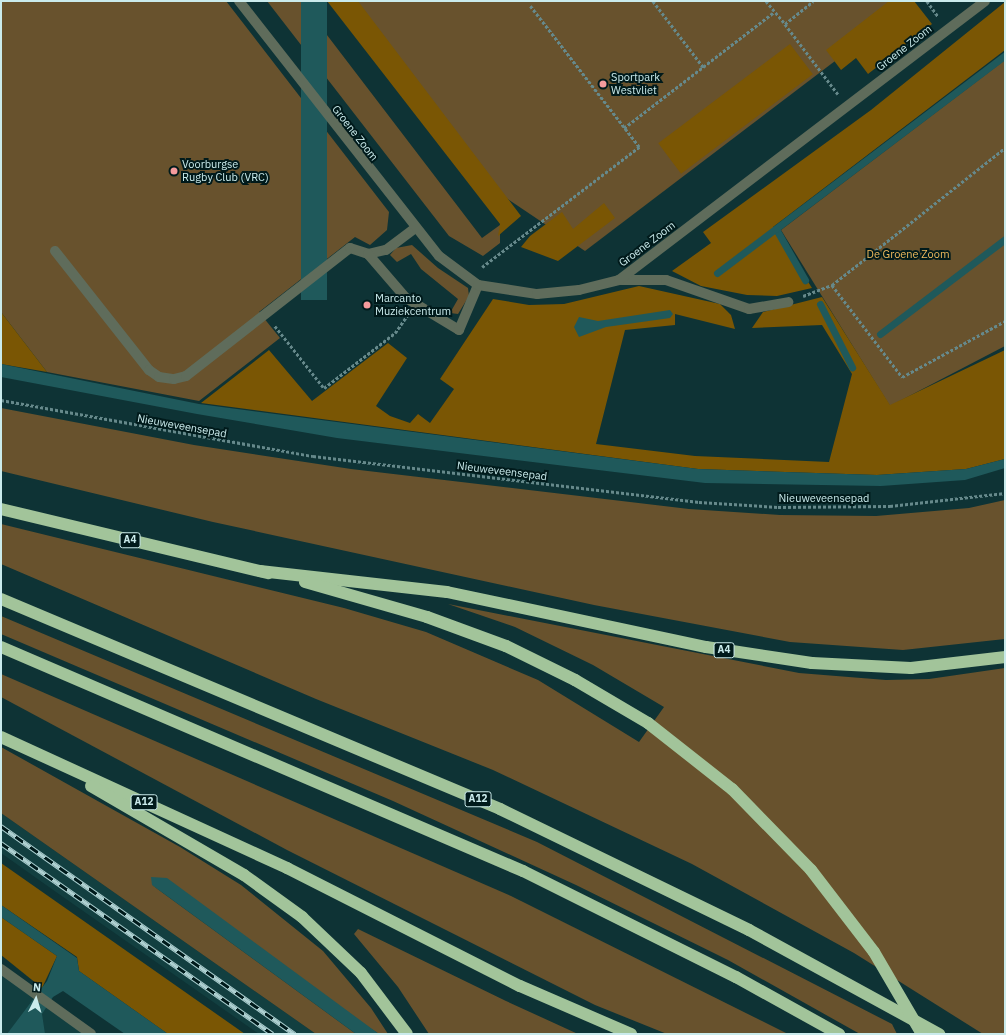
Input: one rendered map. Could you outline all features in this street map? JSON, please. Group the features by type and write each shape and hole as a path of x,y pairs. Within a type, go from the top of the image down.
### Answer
{"highway":[{"name":"A4","path":"1,509 370,599 506,646 575,680 648,723 732,789 811,870 874,952 922,1034"},
{"name":"A4","path":"260,571 447,592 706,647 812,663 911,668 1005,657"},
{"name":"A12","path":"1,599 507,812 749,930 939,1034"},
{"path":"1,647 522,871 736,977 839,1034"},
{"name":"A12","path":"1,737 180,836 284,902 361,973 407,1034"},
{"name":"A12","path":"1,737 288,868 520,986 631,1034"}],"street":[{"name":"Groene Zoom","path":"239,1 414,229 439,256 478,285 537,294 579,290 619,280 985,1"},
{"path":"368,254 386,250 414,229"},
{"path":"54,251 149,370 159,378 186,376 350,248 368,254 415,304 459,330 478,285"},
{"path":"619,280 666,280 749,309 788,302"},
{"path":"1,969 91,1034"}],"path":[{"path":"653,1 704,68"},
{"path":"766,1 847,107"},
{"path":"785,24 813,1"},
{"path":"468,278 639,147 530,6"},
{"path":"624,128 704,68 774,12"},
{"path":"788,302 832,285 1005,148"},
{"path":"832,285 902,377 1005,321"},
{"path":"266,315 324,388 395,333 415,304"},
{"name":"Nieuweveensepad","path":"1,400 313,456 700,502 778,507 890,506 957,501 1005,493"}],"shaded area":[{"path":"327,1 358,1 521,216 498,236 500,224"},
{"path":"889,1 914,1 932,24 868,74 856,58 841,70 826,50"},
{"path":"1005,2 1005,50 773,227 812,288 777,296 747,295 701,286 672,271 711,243 703,232 871,110"},
{"path":"790,44 813,74 681,174 658,143"},
{"path":"604,203 615,218 558,261 521,247 530,236 562,212 573,229"},
{"path":"639,286 720,304 731,315 735,329 675,314 675,325 625,330 596,444 695,456 829,462 852,374 822,325 752,328 763,312 822,297 890,405 1005,350 1005,459 966,469 877,475 698,469 201,403 269,350 312,401 388,343 407,358 376,406 390,416 410,423 418,414 430,423 454,389 440,379 493,299 529,305 564,304"},
{"path":"1,312 47,372 1,364"},
{"path":"1,813 316,1034 259,1034 56,892 1,853"},
{"path":"1,863 245,1034 168,1034 79,971 77,957 1,905"},
{"path":"1,917 57,956 42,988 1,955"},
{"path":"1,966 93,1034 1,1034"}],"green space":[{"name":"Voorburgse Rugby Club (VRC)","path":"1,1 226,1 389,212 387,230 370,245 355,237 259,312 280,338 199,401 47,372 1,312"},
{"path":"267,1 301,1 482,238 500,225 500,243 483,256 449,236"},
{"name":"Sportpark Westvliet","path":"344,1 914,1 585,251 460,167"},
{"name":"De Groene Zoom","path":"1005,60 1005,346 890,406 781,230"},
{"path":"412,245 438,268 468,288 469,296 458,314 450,313 458,299 421,269 411,254 397,262 390,255 396,248"},
{"path":"1,408 194,445 351,469 689,509 780,515 876,516 969,508 1005,500 1005,639 903,650 790,642 594,605 213,522 1,471"},
{"path":"1,524 344,608 426,632 538,680 639,742 664,707 593,665 515,627 448,604 799,673 886,680 929,679 1005,668 1005,1034 983,1034 854,953 692,864 493,770 316,699 1,564"},
{"path":"1,616 537,842 892,1024 897,1034 860,1034 728,960 576,885 393,801 1,634"},
{"path":"1,674 511,896 788,1034 667,1034 595,1005 287,850 1,697"},
{"path":"1,747 180,847 241,885 323,951 371,1008 388,1034 379,1034 152,885 356,1034 316,1034 1,813"},
{"path":"358,929 506,1001 578,1034 429,1034 398,987 354,934"}],"water":[{"path":"301,1 327,1 327,300 301,300"},
{"path":"670,310 673,314 670,318 606,327 579,337 574,327 579,317 598,321"},
{"path":"1,364 199,404 698,469 877,475 966,469 1005,459 1005,468 965,480 881,486 705,483 337,438 197,414 1,377"},
{"path":"151,877 167,878 379,1034 356,1034 152,885"},
{"path":"1,905 77,958 79,971 168,1034 125,1034 63,991 53,997 42,1014 45,1034 7,1034 47,981 57,956 1,917"}],"waterway":[{"path":"717,273 1005,55"},
{"path":"776,229 805,280"},
{"path":"880,334 1005,239"},
{"path":"820,304 852,367"}],"railway":[{"path":"1,826 295,1034"},
{"path":"1,843 273,1034"}],"place":[{"name":"Sportpark Westvliet","path":"603,84"},
{"name":"Voorburgse Rugby Club (VRC)","path":"174,171"},
{"name":"Marcanto Muziekcentrum","path":"367,305"}]}
